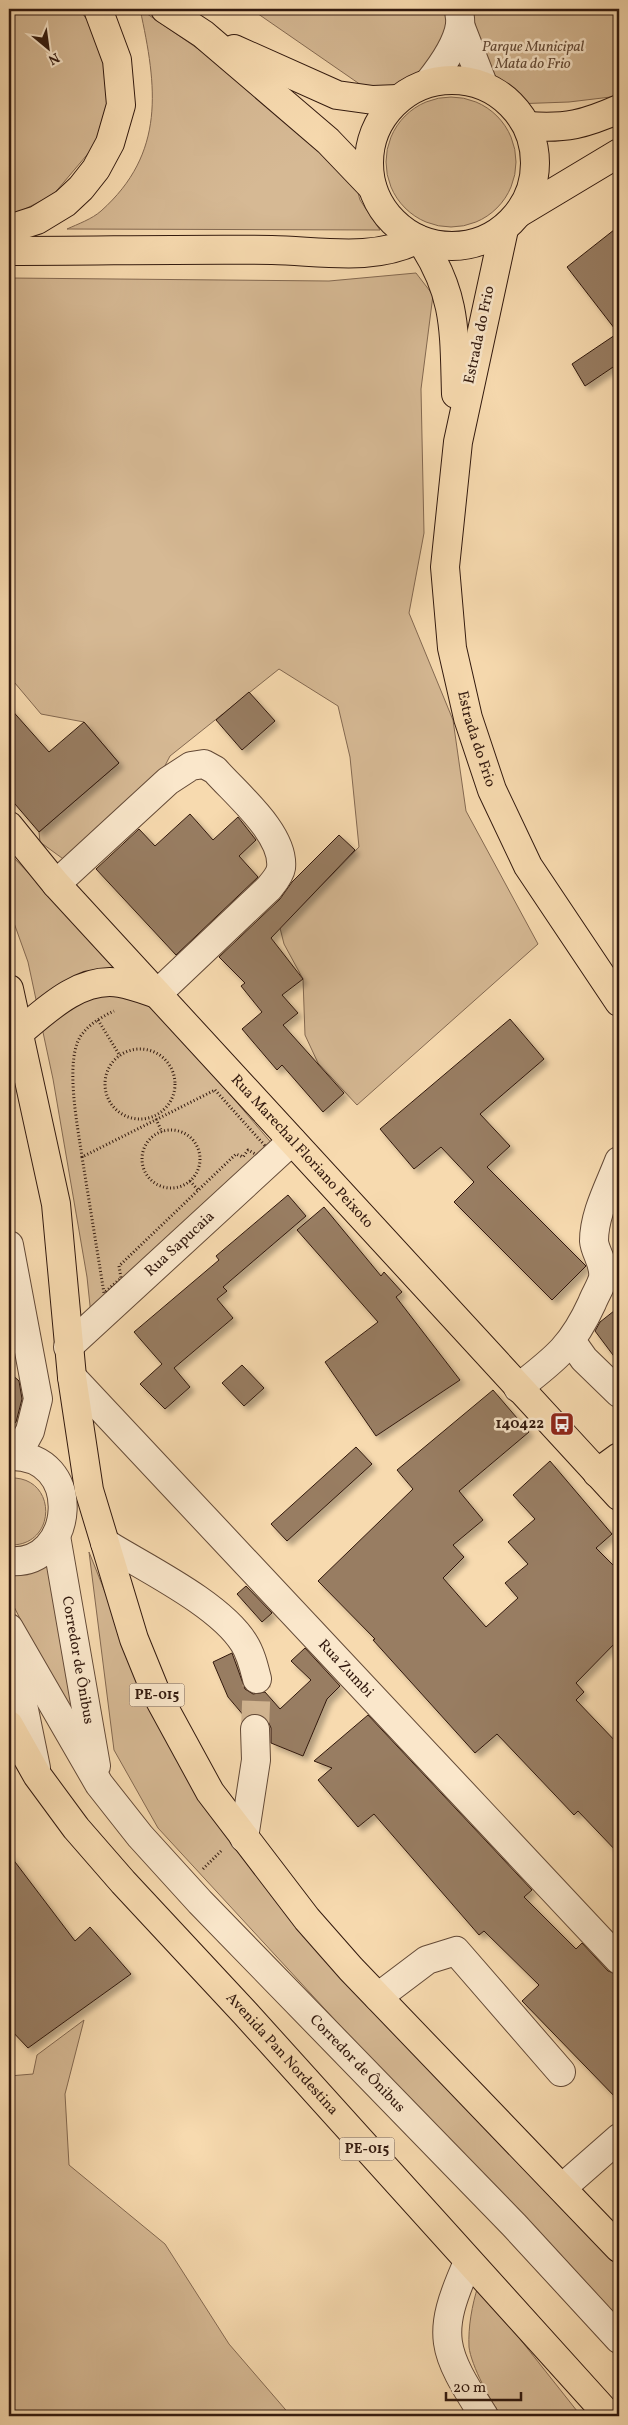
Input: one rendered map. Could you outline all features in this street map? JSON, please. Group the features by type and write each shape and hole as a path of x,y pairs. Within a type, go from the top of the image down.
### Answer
{"main road":[{"path":"9,229 37,220 70,198 96,170 110,143 120,105 117,60 98,9"},
{"path":"165,9 203,34 328,141 372,187"},
{"path":"203,34 295,78 337,95 373,100 398,99"},
{"path":"512,221 528,199 535,178 536,152 528,126 513,104 483,84 450,79 429,82 398,99 388,109 374,133 368,160 372,187 379,204 402,230 420,240 448,246 475,243 512,221 619,153"},
{"path":"528,126 557,128 574,125 595,120 619,109"},
{"name":"Estrada do Frio","path":"512,221 458,442 445,567 452,648 468,718 492,790 528,866 619,1002"},
{"path":"9,251 273,250 366,253 388,252 420,240"},
{"name":"Estrada do Frio","path":"420,240 437,265 450,302 454,325 458,442"},
{"name":"Rua Marechal Floriano Peixoto","path":"9,826 56,884 619,1496"},
{"path":"19,1032 72,992 96,984 119,982 157,994"},
{"name":"PE-015","path":"9,989 56,1204 68,1346 89,1490 134,1639 156,1693 210,1792 307,1919 378,1997 619,2248"},
{"path":"597,1472 619,1457"},
{"name":"Avenida Pan Nordestina","path":"9,1725 37,1775 76,1828 123,1882 245,2012 468,2262 609,2416"}],"street":[{"path":"429,82 440,68 459,17"},
{"path":"459,17 483,84"},
{"path":"56,884 168,781 191,766 204,764 215,770 273,835 281,853 281,871 269,888 157,994"},
{"name":"Rua Sapucaia","path":"68,1346 292,1141"},
{"path":"518,1388 555,1359 572,1342 602,1278 602,1260 594,1243 597,1220 619,1161"},
{"path":"9,1245 38,1399 30,1431 13,1456"},
{"path":"572,1342 584,1359 619,1394"},
{"name":"Rua Zumbi","path":"72,1377 619,1960"},
{"name":"Corredor de Ônibus","path":"13,1456 34,1461 49,1471 59,1485 64,1502 63,1520 56,1536 99,1784"},
{"path":"9,1561 29,1558 44,1549 56,1536"},
{"path":"104,1543 221,1615 243,1641 250,1654 257,1679"},
{"name":"Corredor de Ônibus","path":"9,1628 99,1784 140,1836 195,1896 514,2225 619,2339"},
{"path":"9,1634 37,1775"},
{"path":"244,1838 256,1760 255,1728"},
{"path":"378,1997 427,1960 456,1951 561,2072"},
{"path":"562,2188 619,2138"},
{"path":"468,2262 454,2294 446,2333 449,2352 456,2373 484,2416"}],"path":[{"path":"119,1009 98,1020 82,1034 73,1057 73,1085 82,1157 104,1293 122,1278 119,1266 236,1154 243,1157 248,1150 258,1156 267,1148 209,1083"},
{"path":"98,1020 120,1056"},
{"path":"136,1049 147,1050 157,1054 166,1061 173,1072 175,1083 173,1095 167,1106 153,1115 137,1118 126,1116 116,1110 109,1101 105,1079 108,1068 120,1056 136,1049"},
{"path":"82,1157 215,1090"},
{"path":"153,1115 162,1132"},
{"path":"176,1131 185,1134 198,1149 200,1158 198,1168 190,1180 178,1188 169,1188 151,1182 142,1166 144,1147 150,1139 162,1132 176,1131"},
{"path":"190,1180 199,1191"}],"green space":[{"path":"9,9 79,9 108,48 110,108 97,143 53,195 9,217"},
{"path":"140,9 223,66 355,182 360,200 380,230 67,229 97,214 122,189 137,166 146,142 151,118 152,92 150,65"},
{"path":"251,9 449,9 455,26 426,72 402,85 380,90 361,85"},
{"name":"Parque Municipal Mata do Frio","path":"471,9 619,9 619,96 569,102 513,104 492,89"},
{"path":"451,97 464,98 476,102 497,116 511,137 515,149 515,175 511,187 497,208 476,222 464,226 451,227 438,226 426,222 405,208 391,187 387,175 386,162 387,149 391,137 405,116 426,102 438,98"},
{"path":"416,273 433,295 421,389 424,533 409,613 453,720 466,811 538,944 357,1105 318,1063 305,1035 303,979 284,944 280,928 359,847 350,757 338,706 279,669 170,756 154,787 66,861 40,842 39,832 119,763 84,722 41,714 9,676 9,278 329,281"},
{"path":"9,853 128,975 274,1146 91,1315 87,1277 53,1079 28,962 9,909"},
{"path":"9,1478 25,1480 37,1487 43,1498 46,1511 43,1524 37,1535 25,1543 9,1545"},
{"path":"54,1551 83,1741 9,1597 9,1569"},
{"path":"89,1552 133,1662 175,1757 619,2260 619,2328 158,1828 114,1750"},
{"path":"84,2020 65,2094 69,2165 165,2244 229,2344 291,2416 9,2416 9,2076 33,2074 37,2055"},
{"path":"478,2286 581,2416 502,2416 482,2383 473,2364 469,2347 471,2316"}],"building":[{"path":"619,226 619,363 585,386 572,364 618,333 567,267"},
{"path":"249,692 275,721 242,750 216,720"},
{"path":"9,707 49,752 84,722 119,763 39,832 9,797"},
{"path":"190,814 213,840 238,817 256,840 239,856 258,877 176,955 96,869 139,829 155,846"},
{"path":"339,835 355,850 271,938 303,979 282,995 298,1013 283,1025 344,1093 323,1112 282,1065 277,1070 242,1029 262,1012 241,986 245,983 219,957 280,899 292,882"},
{"path":"510,1019 544,1059 480,1114 510,1146 487,1167 586,1266 552,1300 454,1202 474,1182 441,1147 414,1169 380,1129"},
{"path":"288,1195 306,1216 223,1287 227,1291 217,1299 233,1318 174,1368 190,1387 165,1409 140,1384 162,1364 134,1332 219,1260 216,1256"},
{"path":"324,1207 381,1276 384,1272 402,1292 396,1297 460,1380 376,1436 325,1362 378,1322 297,1230"},
{"path":"619,1307 619,1363 595,1331 600,1322"},
{"path":"242,1365 264,1388 244,1406 222,1383"},
{"path":"9,1372 19,1381 22,1399 16,1422 9,1427"},
{"path":"493,1390 529,1432 459,1491 483,1520 453,1545 464,1557 443,1578 486,1627 518,1598 505,1583 528,1564 508,1542 535,1519 513,1495 550,1461 612,1534 596,1548 619,1571 619,1639 576,1683 584,1692 576,1700 619,1745 619,1854 578,1811 574,1815 497,1734 475,1753 373,1640 375,1639 318,1581 413,1489 397,1470"},
{"path":"356,1447 372,1464 287,1541 271,1524"},
{"path":"246,1586 272,1613 262,1622 237,1594"},
{"path":"305,1648 340,1686 327,1699 303,1756 271,1743 271,1728 263,1716 254,1713 245,1717 228,1697 213,1662 232,1653 245,1689 253,1694 265,1692 280,1709 311,1680 291,1661"},
{"path":"368,1715 532,1890 524,1897 576,1949 582,1943 608,1971 619,1975 619,2101 522,2001 539,1985 484,1931 479,1935 374,1814 358,1827 318,1780 332,1768 314,1761"},
{"path":"9,1854 75,1941 90,1927 131,1974 28,2048 9,2028"}],"tunnel":[{"path":"255,1729 257,1679"}],"place":[{"name":"140422","path":"562,1424"}]}
